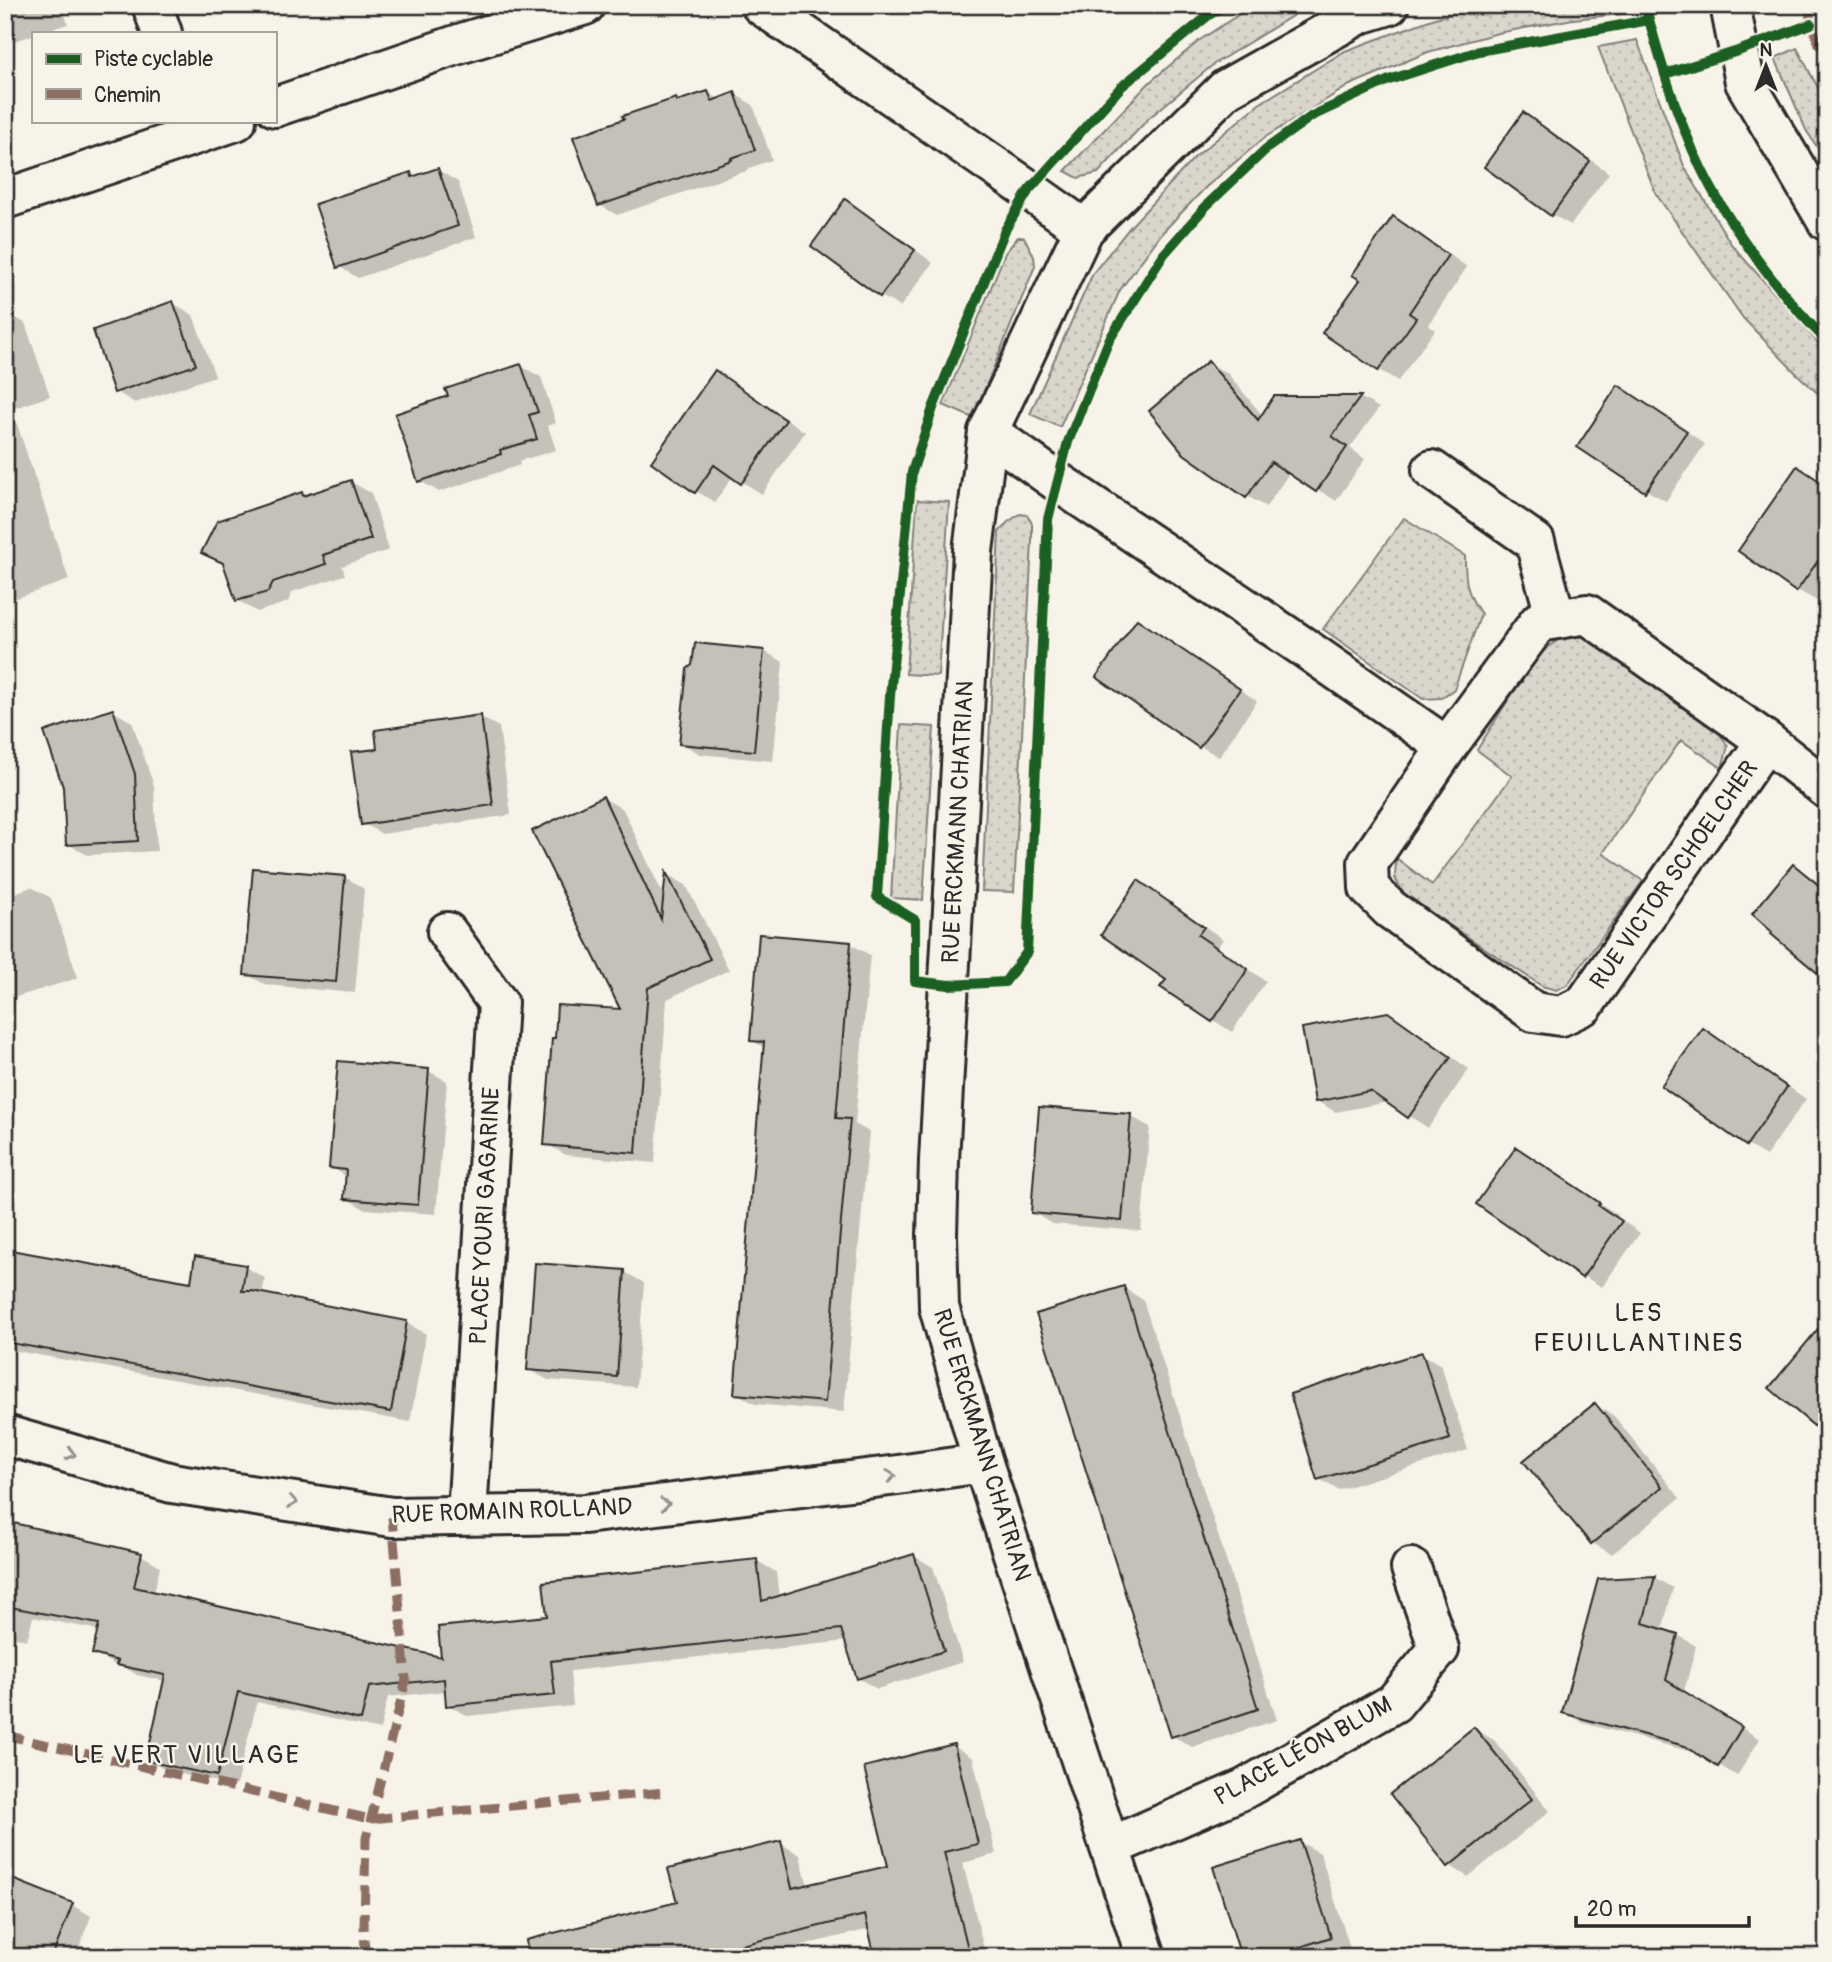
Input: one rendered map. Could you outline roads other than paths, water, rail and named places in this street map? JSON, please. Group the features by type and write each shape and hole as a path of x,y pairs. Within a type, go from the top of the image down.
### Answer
{"street":[{"path":"152,5 162,32"},
{"path":"276,107 459,44 584,5"},
{"path":"761,5 1084,229"},
{"name":"RUE ERCKMANN CHATRIAN","path":"1146,1957 983,1462 939,1307 939,1160 973,551 988,432 1084,229 1226,89 1360,13 1390,5"},
{"path":"1730,5 1745,82 1827,222"},
{"path":"5,199 193,127 229,122"},
{"path":"988,432 1447,747"},
{"path":"1432,470 1535,542 1556,619"},
{"name":"RUE VICTOR SCHOELCHER","path":"1766,741 1584,1004 1561,1016 1534,1012 1391,909 1369,888 1368,863 1447,747 1539,622 1587,614 1766,741 1827,789"},
{"name":"PLACE YOURI GAGARINE","path":"447,932 498,1003 467,1516"},
{"name":"RUE ROMAIN ROLLAND","path":"5,1435 172,1483 392,1517 584,1514 983,1462"},
{"name":"PLACE LÉON BLUM","path":"1110,1847 1244,1789 1394,1703 1439,1649 1411,1568"}],"district":[{"name":"LES FEUILLANTINES","path":"1639,1328"},
{"name":"LE VERT VILLAGE","path":"187,1755"}]}
